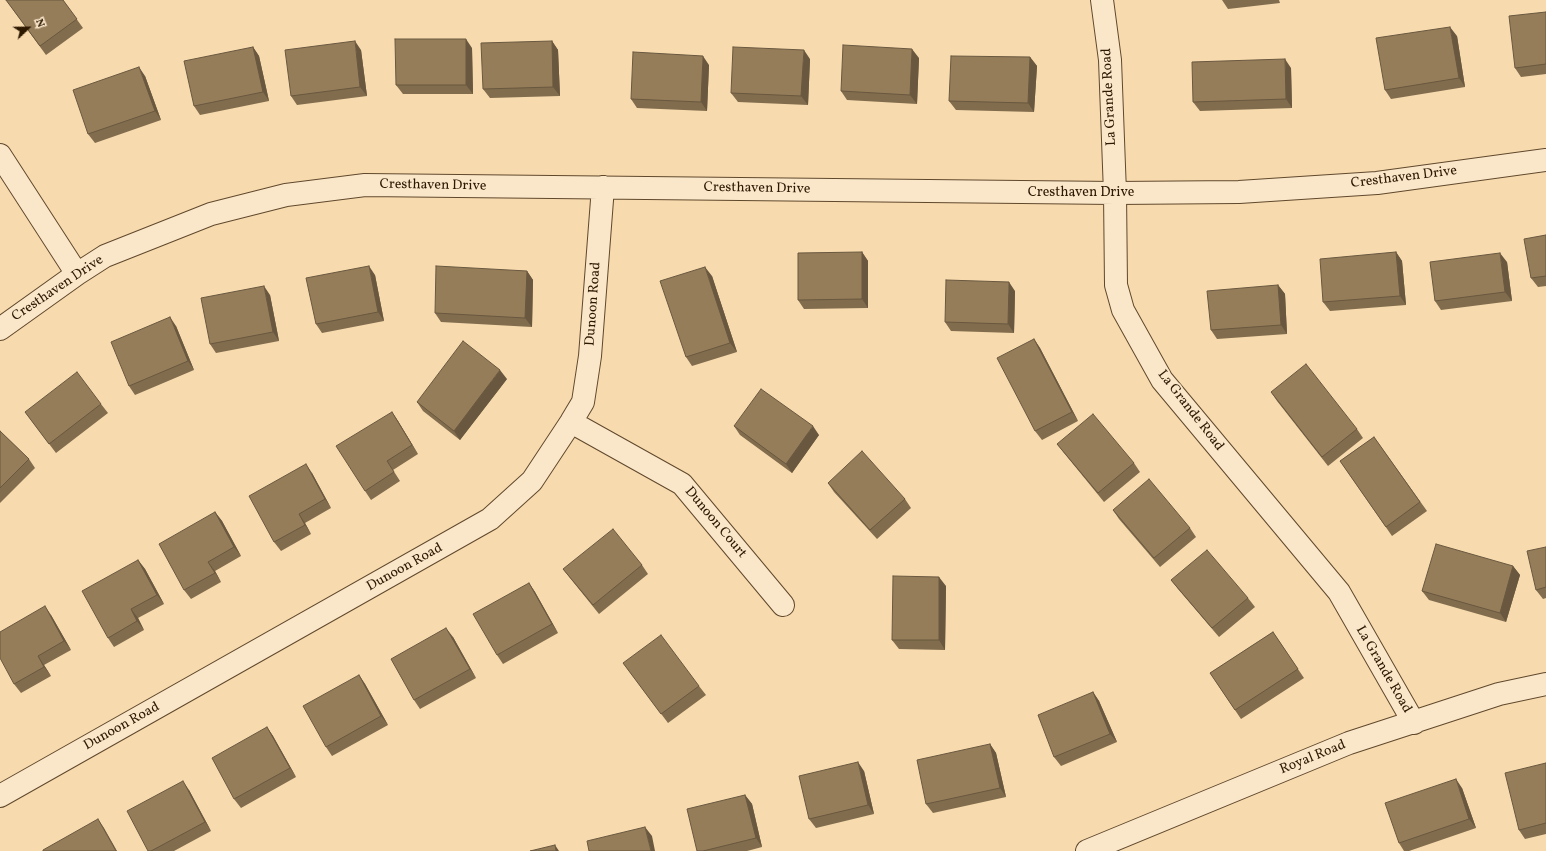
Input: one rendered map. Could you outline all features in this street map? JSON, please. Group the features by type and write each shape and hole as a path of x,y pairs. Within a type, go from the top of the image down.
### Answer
{"street":[{"name":"La Grande Road","path":"1102,0 1110,60 1115,193 1116,285 1126,317 1162,380 1339,592 1414,723"},
{"path":"0,155 76,274"},
{"name":"Cresthaven Drive","path":"0,330 76,274 105,256 211,214 286,195 365,185 1115,193 1239,192 1370,183 1546,160"},
{"name":"Dunoon Road","path":"0,796 490,520 532,481 583,402 590,356 603,188"},
{"name":"Dunoon Court","path":"571,422 682,484 783,604"},
{"name":"Royal Road","path":"1087,851 1349,743 1499,694 1546,684"}],"building":[{"path":"6,0 63,0 77,19 40,46"},
{"path":"1546,12 1546,64 1515,68 1509,16"},
{"path":"1450,27 1459,78 1385,90 1376,38"},
{"path":"395,39 466,39 466,85 396,85"},
{"path":"355,41 360,87 291,96 285,50"},
{"path":"552,41 553,87 483,89 481,43"},
{"path":"843,45 912,49 910,95 841,91"},
{"path":"253,47 263,92 194,106 184,61"},
{"path":"733,47 804,50 801,96 731,93"},
{"path":"633,52 703,56 701,102 631,99"},
{"path":"951,56 1030,57 1028,103 949,101"},
{"path":"1285,59 1286,99 1193,102 1192,62"},
{"path":"139,67 155,111 88,134 73,90"},
{"path":"1546,235 1546,276 1531,278 1524,239"},
{"path":"862,252 862,299 798,300 798,253"},
{"path":"1396,252 1400,296 1323,302 1320,259"},
{"path":"1500,253 1505,292 1435,301 1430,262"},
{"path":"369,266 378,312 316,324 306,278"},
{"path":"436,266 527,271 525,318 435,313"},
{"path":"705,267 730,343 686,357 660,281"},
{"path":"946,280 1009,282 1008,324 945,322"},
{"path":"1278,285 1281,325 1211,330 1207,291"},
{"path":"264,286 273,332 210,344 201,298"},
{"path":"170,317 188,361 129,386 111,342"},
{"path":"1034,339 1072,412 1035,431 997,358"},
{"path":"463,341 500,370 454,431 417,402"},
{"path":"1306,364 1357,429 1322,457 1271,392"},
{"path":"77,372 101,404 49,444 25,412"},
{"path":"761,389 813,426 786,464 734,426"},
{"path":"392,412 412,445 387,461 394,472 365,491 336,446"},
{"path":"1093,414 1134,463 1098,493 1057,444"},
{"path":"0,431 29,459 0,488"},
{"path":"1374,437 1420,502 1386,527 1340,461"},
{"path":"862,451 905,499 870,530 828,483"},
{"path":"306,464 325,499 299,514 305,525 274,542 249,496"},
{"path":"1149,479 1190,528 1154,558 1113,510"},
{"path":"215,512 234,547 208,562 215,573 184,590 159,544"},
{"path":"613,529 642,565 593,605 563,569"},
{"path":"1436,544 1513,566 1500,613 1422,591"},
{"path":"1546,547 1546,587 1536,590 1527,551"},
{"path":"1207,550 1248,598 1212,628 1171,580"},
{"path":"138,560 157,595 131,609 137,621 108,638 82,591"},
{"path":"893,576 939,577 939,640 892,640"},
{"path":"529,583 552,624 497,655 473,614"},
{"path":"45,606 64,641 38,656 44,667 14,684 0,658 0,632"},
{"path":"446,628 470,669 414,700 391,659"},
{"path":"1273,632 1298,669 1235,710 1210,673"},
{"path":"661,635 699,686 661,714 623,663"},
{"path":"359,675 381,716 326,747 303,706"},
{"path":"1093,692 1110,734 1054,757 1038,715"},
{"path":"267,727 290,768 234,799 212,758"},
{"path":"990,744 1000,788 926,804 917,760"},
{"path":"858,762 868,805 809,819 799,776"},
{"path":"1546,763 1546,823 1519,830 1505,773"},
{"path":"1456,779 1469,819 1399,843 1385,803"},
{"path":"183,781 205,822 151,851 148,851 127,811"},
{"path":"745,795 756,838 703,851 697,851 687,809"},
{"path":"98,819 116,851 43,851 43,850"},
{"path":"645,827 651,851 589,851 587,841"},
{"path":"555,845 556,851 530,851"}]}
